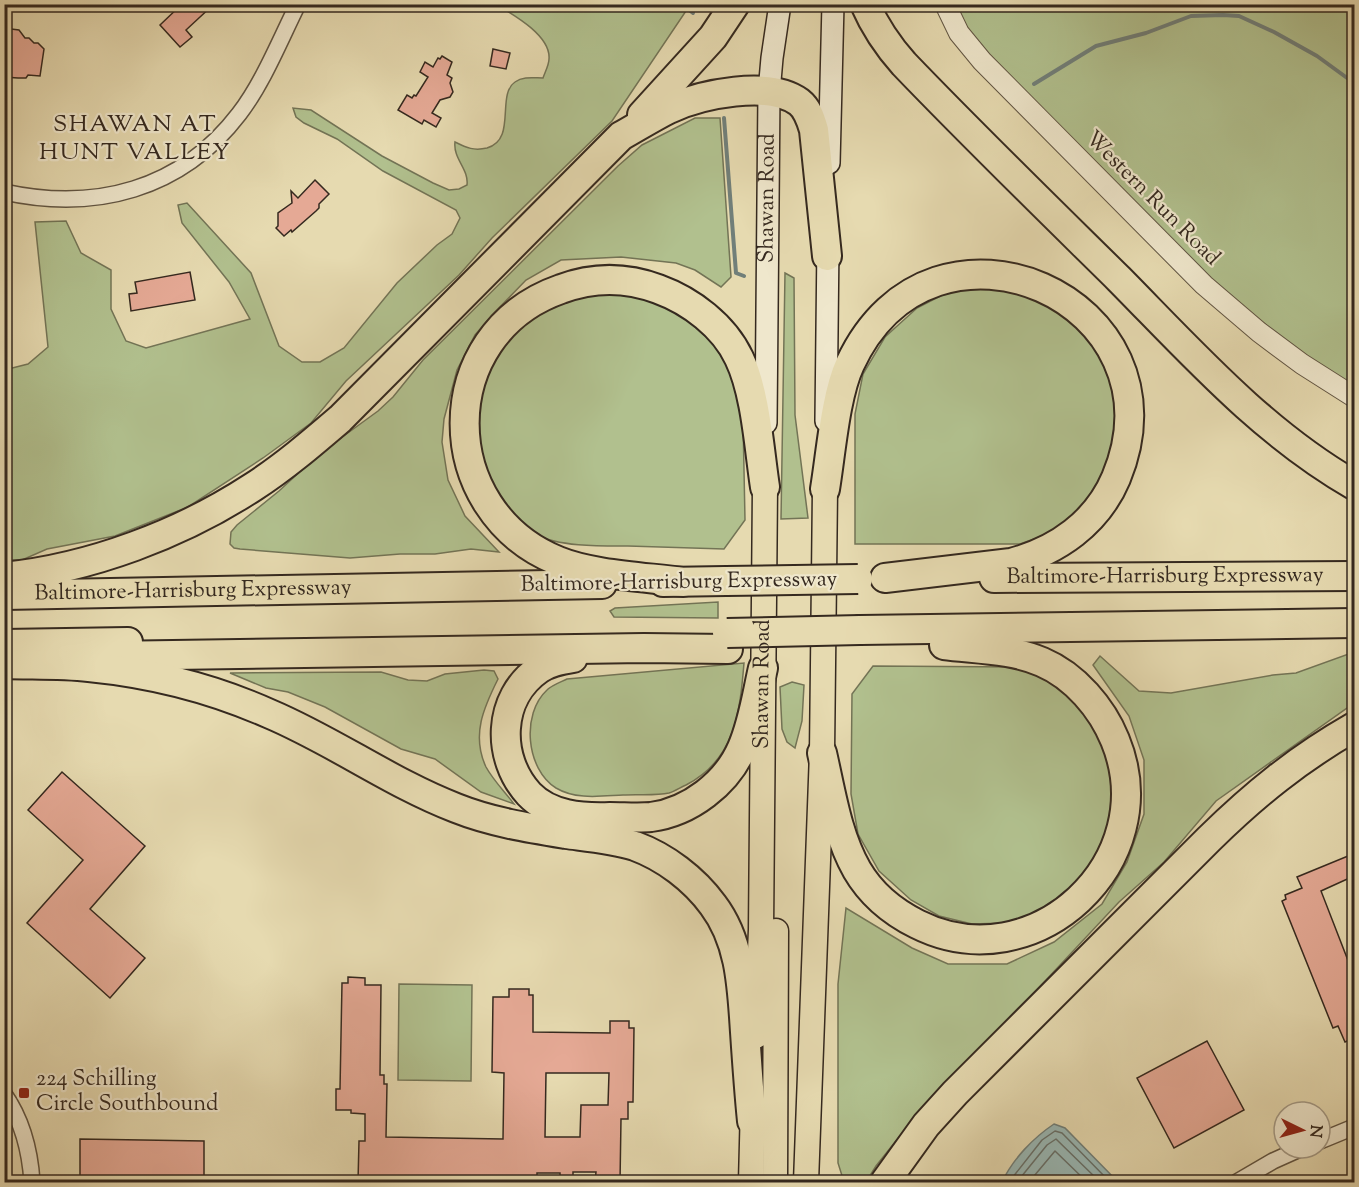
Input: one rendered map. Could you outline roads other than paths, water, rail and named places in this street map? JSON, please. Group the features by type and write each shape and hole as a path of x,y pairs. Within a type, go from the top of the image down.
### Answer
{"highway":[{"path":"4,577 88,560 148,540 214,510 252,488 294,459 340,419 621,136 713,37 735,4"},
{"path":"865,4 886,44 903,64 1194,355 1270,427 1354,485"},
{"path":"621,136 669,109 719,94 769,92 793,99 801,104 809,114 814,130 827,255"},
{"path":"825,489 841,390 849,366 876,321 907,296 925,286 947,279 967,275 1007,276 1024,280 1059,295 1076,307 1102,334 1119,367 1127,397 1129,428 1121,466 1108,493 1092,516 1056,545 1025,559 1011,563 885,578"},
{"path":"683,582 576,568 558,561 522,542 488,506 471,469 464,433 464,413 467,394 478,361 501,327 531,303 551,292 591,280 631,281 669,292 686,302 716,327 739,358 752,404 765,487"},
{"name":"Baltimore-Harrisburg Expressway","path":"4,596 726,580 1354,576"},
{"name":"Baltimore-Harrisburg Expressway","path":"4,644 860,639 1354,623"},
{"path":"944,645 1115,638 1280,624"},
{"path":"822,753 839,828 849,855 871,889 901,916 939,933 977,939 1018,934 1054,919 1071,908 1097,880 1109,861 1122,826 1126,787 1120,752 1112,732 1103,716 1078,687 1060,672 1042,662 1017,654 944,645 860,639"},
{"path":"727,641 644,648 555,661 539,669 525,681 515,695 504,731 511,765 520,782 530,795 544,805 566,814 587,818 651,817 682,808 698,799 723,778 734,765 748,733 763,668"},
{"path":"4,659 644,648"},
{"path":"4,664 89,667 138,675 202,690 270,713 426,795 456,808 514,825 611,840 659,857 698,887 713,905 726,925 735,950 741,976 752,1121"},
{"path":"885,1182 926,1125 955,1093 1225,823 1285,771 1354,727"}],"main road":[{"name":"Shawan Road","path":"751,1182 761,930 769,92 780,4"},
{"path":"806,1182 822,753 832,4"},
{"path":"763,752 774,884 776,946 774,1182"}],"street":[{"path":"4,192 50,199 88,200 111,196 141,187 169,174 198,156 240,113 298,4"},
{"name":"Western Run Road","path":"945,4 959,33 989,69 1204,285 1259,332 1354,397"},
{"path":"4,1094 23,1130 30,1153 32,1182"},
{"path":"1332,1136 1354,1127"},
{"path":"1237,1182 1275,1160"}],"water":[{"path":"1054,1124 1065,1128 1118,1182 1002,1182 1024,1150"}],"waterway":[{"path":"682,4 693,13"},
{"path":"1034,84 1096,46 1146,33 1191,16 1223,15 1239,16 1274,32 1317,56 1354,83"},
{"path":"724,118 736,273 744,276"}],"place":[{"name":"224 Schilling Circle Southbound","path":"24,1093"}],"district":[{"name":"SHAWAN AT HUNT VALLEY","path":"135,139"}]}
